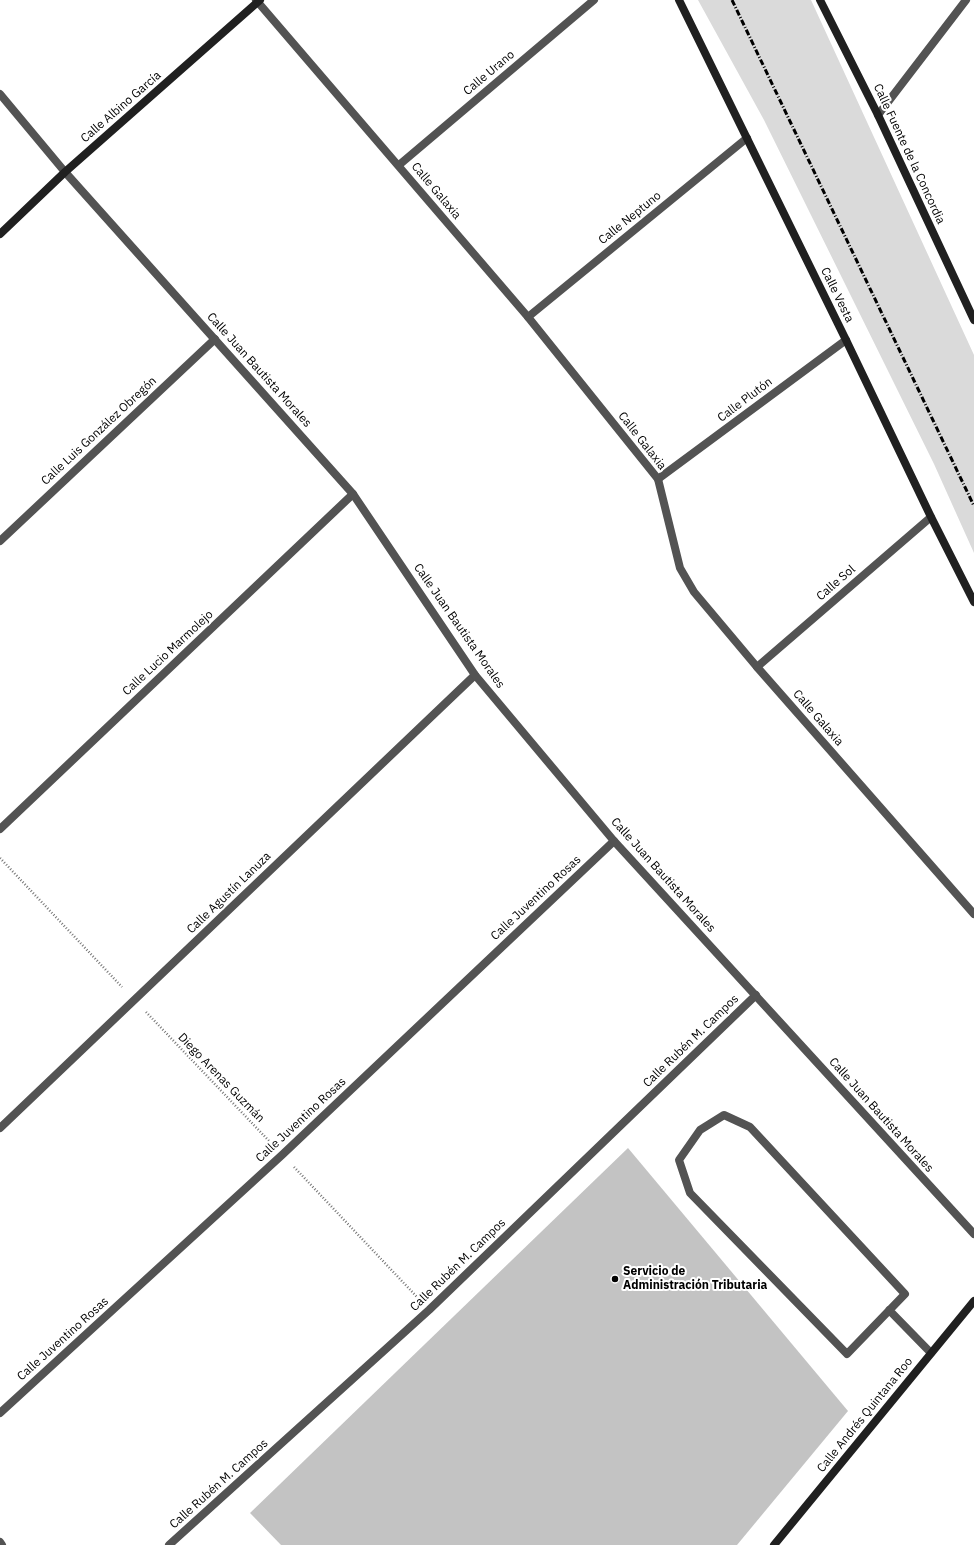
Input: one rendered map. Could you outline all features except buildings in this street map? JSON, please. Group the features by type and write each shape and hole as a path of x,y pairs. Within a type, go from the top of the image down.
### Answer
{"main road":[{"name":"Calle Vesta","path":"679,0 931,517 974,602"},
{"name":"Calle Fuente de la Concordia","path":"820,0 878,115 974,320"},
{"name":"Calle Albino García","path":"0,234 65,172 258,1"},
{"name":"Calle Andrés Quintana Roo","path":"774,1545 974,1301"}],"street":[{"name":"Calle Urano","path":"398,165 594,0"},
{"path":"878,115 966,0"},
{"name":"Calle Galaxia","path":"258,1 528,317 658,479 680,568 694,592 757,667 974,914"},
{"name":"Calle Juan Bautista Morales","path":"0,94 65,172 353,494 475,675 614,841 974,1234"},
{"name":"Calle Neptuno","path":"528,317 747,138"},
{"name":"Calle Luis González Obregón","path":"0,541 215,339"},
{"name":"Calle Plutón","path":"658,479 846,340"},
{"name":"Calle Lucio Marmolejo","path":"0,829 353,494"},
{"name":"Calle Sol","path":"757,667 931,517"},
{"name":"Calle Agustín Lanuza","path":"0,1128 475,675"},
{"name":"Calle Juventino Rosas","path":"0,1413 282,1155 614,841"},
{"name":"Calle Rubén M. Campos","path":"169,1545 429,1310 756,995"},
{"path":"724,1115 750,1128 905,1294 889,1310 847,1354 690,1193 679,1160 700,1130 724,1115"},
{"path":"889,1310 931,1353"}],"path":[{"name":"Diego Arenas Guzmán","path":"0,858 429,1310"}],"shaded area":[{"path":"698,0 811,0 974,355 974,553 934,464 764,120"}],"railway":[{"path":"732,0 974,506"}],"place":[{"name":"Servicio de Administración Tributaria","path":"615,1279"}]}
